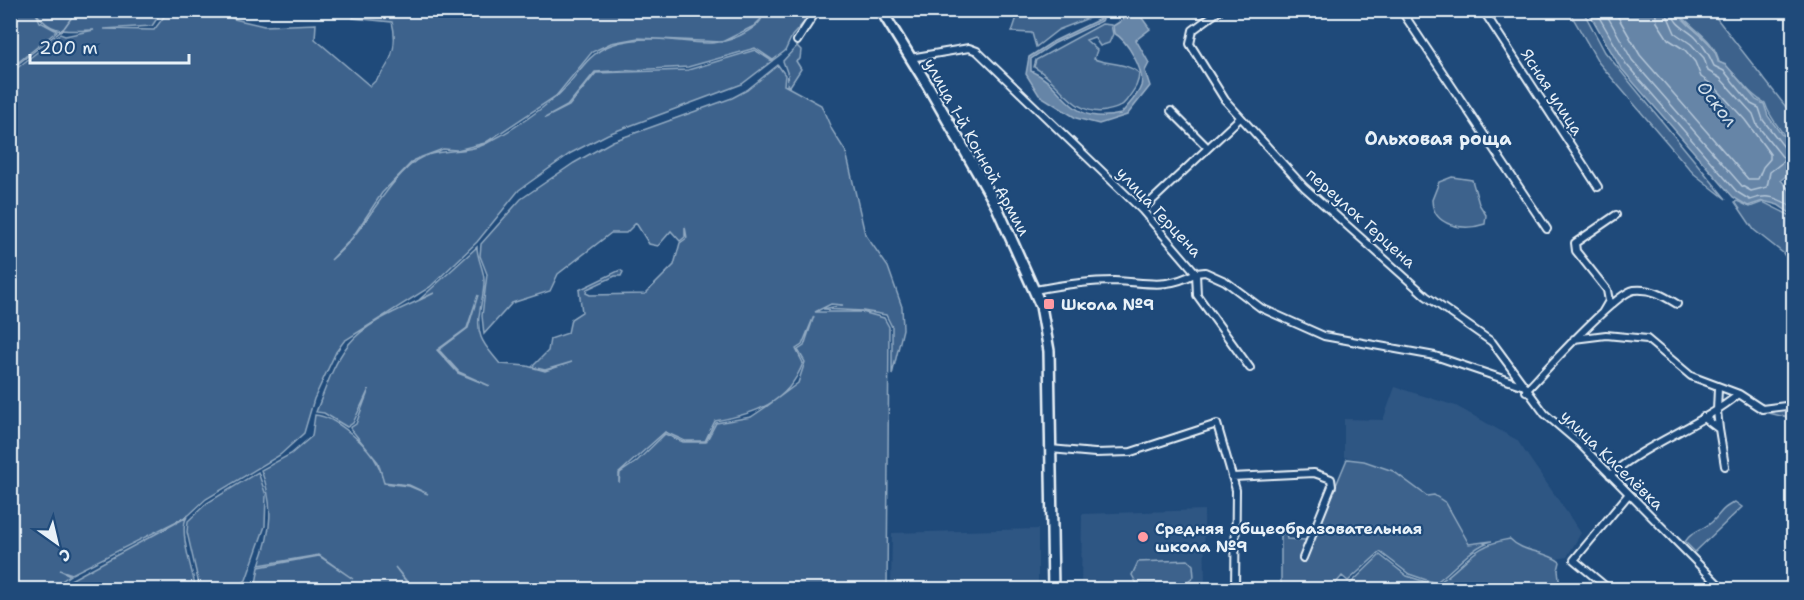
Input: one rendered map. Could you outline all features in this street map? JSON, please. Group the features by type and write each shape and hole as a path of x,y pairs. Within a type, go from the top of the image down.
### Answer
{"main road":[{"name":"улица 1-й Конной Армии","path":"881,10 996,205 1035,290 1046,325 1053,590"}],"street":[{"path":"797,41 817,10"},
{"name":"переулок Герцена","path":"1220,10 1193,30 1190,44 1225,100 1304,187 1426,296 1492,342"},
{"path":"1401,10 1547,230"},
{"name":"Ясная улица","path":"1483,10 1598,187"},
{"name":"улица Герцена","path":"910,57 969,48 977,51 1142,210 1197,273 1205,272 1225,281 1261,308 1324,336 1435,356 1524,388"},
{"path":"1171,111 1208,148"},
{"path":"1142,210 1240,118"},
{"path":"1601,316 1609,301 1607,290 1576,251 1575,243 1616,215"},
{"path":"1035,290 1063,284 1115,281 1158,286 1197,273 1197,295 1250,368"},
{"path":"1524,388 1574,339 1632,290 1647,290 1677,304"},
{"path":"1574,339 1606,335 1647,339 1691,376 1739,394 1762,409 1794,405"},
{"name":"улица Киселёвка","path":"1492,342 1545,414 1695,558 1724,590"},
{"path":"1718,388 1717,411 1725,466"},
{"path":"1610,476 1624,463 1717,411 1739,394"},
{"path":"1703,417 1719,429"},
{"path":"1050,449 1117,454 1146,448 1217,424 1236,490 1235,590"},
{"path":"1233,477 1314,473 1331,479 1332,486 1303,558"},
{"path":"1610,590 1574,560 1628,495"}],"shaded area":[{"path":"169,10 220,11 234,19 264,26 316,24 315,39 370,86 391,57 394,31 392,22 353,18 357,11 762,11 761,19 754,26 724,41 754,27 761,20 764,11 814,11 792,36 785,51 773,60 755,48 688,67 595,72 567,106 545,118 569,106 596,73 688,70 755,50 772,61 742,84 608,134 571,153 519,190 477,242 430,287 344,341 336,352 314,399 304,433 280,455 206,499 189,515 72,574 60,570 70,575 49,590 11,589 11,73 60,34 65,36 94,30 69,31 55,28 36,13 40,22 57,31 11,68 11,11 162,11 152,26 104,29 154,30","holes":["638,38 660,39 618,43 602,49 587,61 556,97 531,116 487,143 469,149 430,154 413,163 401,174 353,237 331,260 352,238 382,193 414,160 443,149 457,150 485,143 556,96 592,52 611,43","665,39 720,42 701,43"]},
{"path":"1019,10 1097,11 1094,16 1058,30 1036,47 1032,33 1012,32"},
{"path":"1569,11 1583,11 1605,52 1726,199 1693,173 1599,63"},
{"path":"1678,11 1711,11 1793,116 1793,149 1765,103 1752,94 1731,71 1719,62 1713,46"},
{"path":"1102,24 1111,25 1113,34 1109,43 1100,46 1094,37 1086,40 1097,50 1094,59 1134,69 1139,73 1139,77 1135,88 1122,105 1106,111 1094,111 1084,109 1034,67 1036,60"},
{"path":"797,46 801,50 800,59 796,61 801,69 790,86 787,85 788,75 783,61"},
{"path":"778,65 785,75 784,85 821,105 832,130 846,152 865,234 888,267 902,307 903,329 892,375 892,327 886,315 863,311 823,309 843,305 831,304 815,312 862,312 884,318 889,327 887,589 405,590 409,584 395,567 408,584 403,589 255,589 259,567 319,556 353,579 319,555 259,565 267,541 270,518 268,494 261,470 291,454 312,436 315,415 341,426 372,455 350,428 356,424 369,389 353,423 347,427 324,413 316,412 338,360 348,345 379,320 434,293 419,300 477,247 484,280 479,330 484,344 500,364 527,366 545,371 572,362 545,370 532,367 548,351 550,339 568,333 571,319 582,312 579,290 620,270 623,272 621,276 615,276 587,289 586,293 590,295 645,294 674,265 680,243 687,238 685,227 685,237 680,241 671,231 658,246 649,244 636,223 626,233 611,233 558,274 550,291 512,303 484,334 482,316 487,274 480,256 481,244 521,199 574,163 613,141 732,98 747,90","holes":["478,295 468,328 439,350 459,372 490,386 458,373 437,350 467,328","814,316 804,346 798,350 805,362 798,383 766,407 751,417 716,423 706,442 683,442 665,434 636,462 620,473 619,483 619,473 665,432 685,441 705,441 715,421 744,415 779,397 797,377 803,363 796,349 802,345","382,477 384,482 409,485 428,494 409,486 384,483"]},
{"path":"1452,177 1472,180 1479,204 1486,215 1485,224 1459,227 1451,225 1438,216 1432,200 1439,182"},
{"path":"1735,202 1750,207 1763,202 1793,217 1793,268 1783,253 1754,230"},
{"path":"1395,387 1456,406 1517,440 1581,533 1567,557 1557,559 1517,546 1510,539 1469,544 1446,503 1435,495 1427,496 1393,471 1364,460 1344,457 1344,419 1383,420"},
{"path":"1793,403 1793,419 1761,411"},
{"path":"1347,459 1364,461 1393,471 1427,496 1434,495 1446,503 1469,544 1492,541 1469,553 1435,583 1409,574 1380,552 1348,581 1342,576 1331,589 1281,590 1281,534 1286,532 1287,539 1306,540 1300,560 1304,562"},
{"path":"258,472 266,495 265,526 246,580 235,589 200,589 187,532 188,521 207,503"},
{"path":"1735,502 1742,507 1695,552 1685,542 1691,535 1710,524 1724,509"},
{"name":"Средняя общеобразовательная школа №9","path":"1204,510 1205,589 1081,590 1082,514"},
{"path":"187,517 184,531 185,541 196,589 54,589"},
{"path":"1038,529 1038,589 891,589 892,533"},
{"path":"1510,539 1521,547 1547,555 1560,562 1558,570 1560,589 1444,590 1437,584 1470,556 1486,546"},
{"path":"1380,555 1407,576 1441,589 1354,589 1350,584"},
{"path":"1188,560 1193,565 1194,577 1187,583 1137,584 1132,575 1138,562"}],"water":[{"path":"1104,11 1107,11 1102,21 1055,43 1031,59 1031,71 1053,86 1078,110 1089,115 1121,114 1137,93 1142,80 1138,64 1124,42 1114,33 1113,26 1137,11 1150,29 1136,40 1149,63 1145,71 1150,86 1127,115 1099,124 1076,118 1039,95 1026,74 1029,57 1054,41 1100,19"},
{"name":"Оскол","path":"1588,11 1677,11 1712,47 1718,62 1726,65 1756,100 1764,104 1768,116 1781,134 1788,138 1793,150 1793,176 1786,176 1781,180 1793,194 1793,215 1778,205 1763,201 1748,206 1733,197 1620,67"}],"waterway":[{"path":"10,70 64,28 77,10"}],"place":[{"name":"Школа №9","path":"1049,304"},
{"name":"Средняя общеобразовательная школа №9","path":"1143,537"}],"district":[{"name":"Ольховая роща","path":"1438,139"}]}
